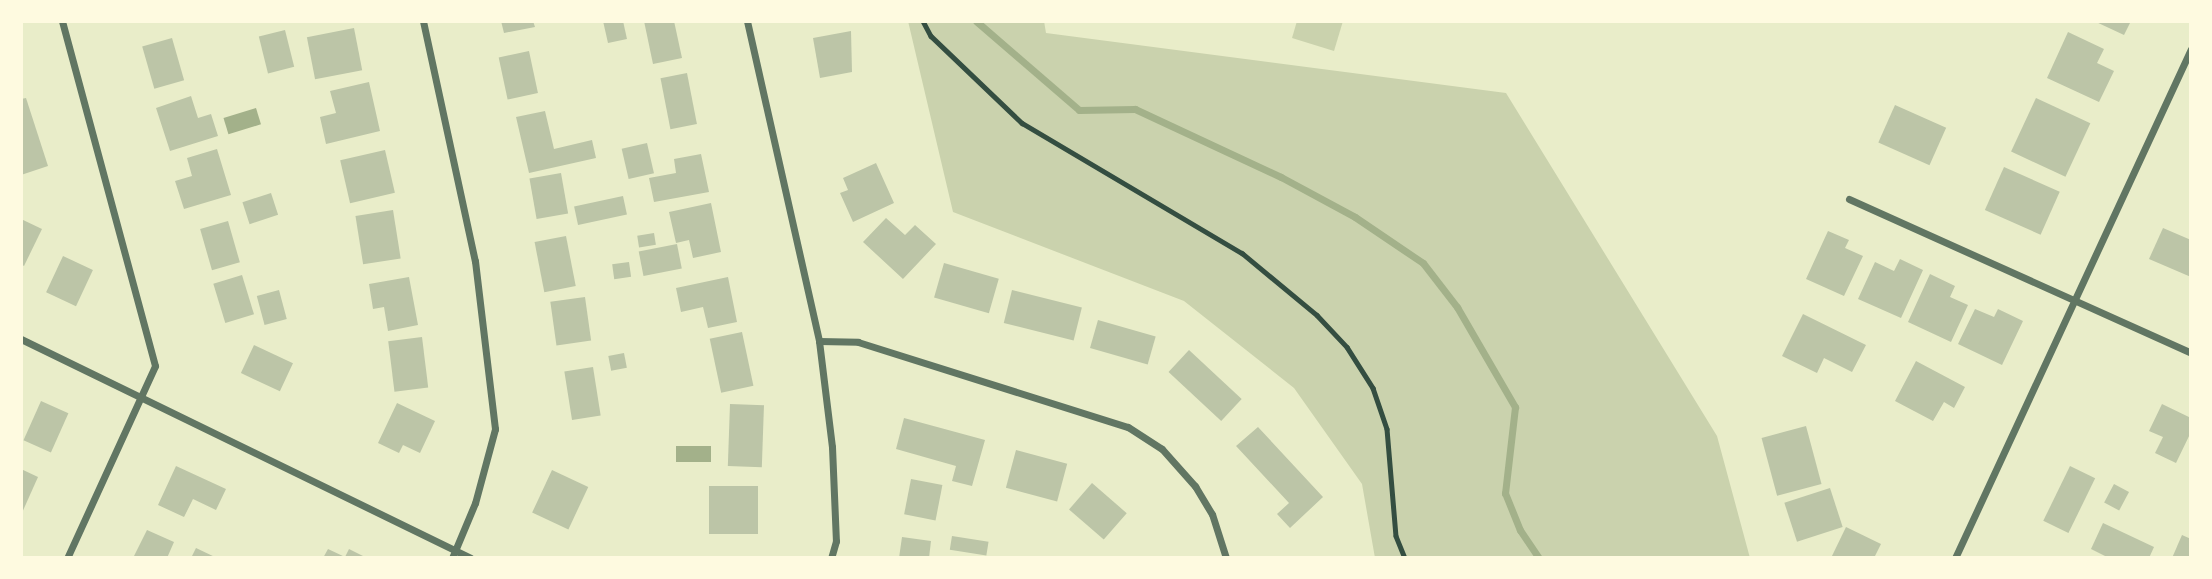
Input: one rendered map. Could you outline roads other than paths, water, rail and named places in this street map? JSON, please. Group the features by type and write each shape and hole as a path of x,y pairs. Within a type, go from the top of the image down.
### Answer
{"street":[{"path":"62,21 155,366 67,558"},
{"path":"423,21 475,261 495,429 475,503 454,554"},
{"path":"747,21 819,341 832,447 836,541 831,558"},
{"path":"1955,558 2191,49"},
{"path":"1849,199 2191,353"},
{"path":"21,339 454,554 471,558"},
{"path":"819,341 858,342 1128,427 1162,449 1195,486 1212,514 1226,558"}],"waterway":[{"path":"976,21 1079,110 1135,109 1281,177 1355,217 1423,263 1457,307 1515,407 1505,493 1520,530 1539,558"}]}
